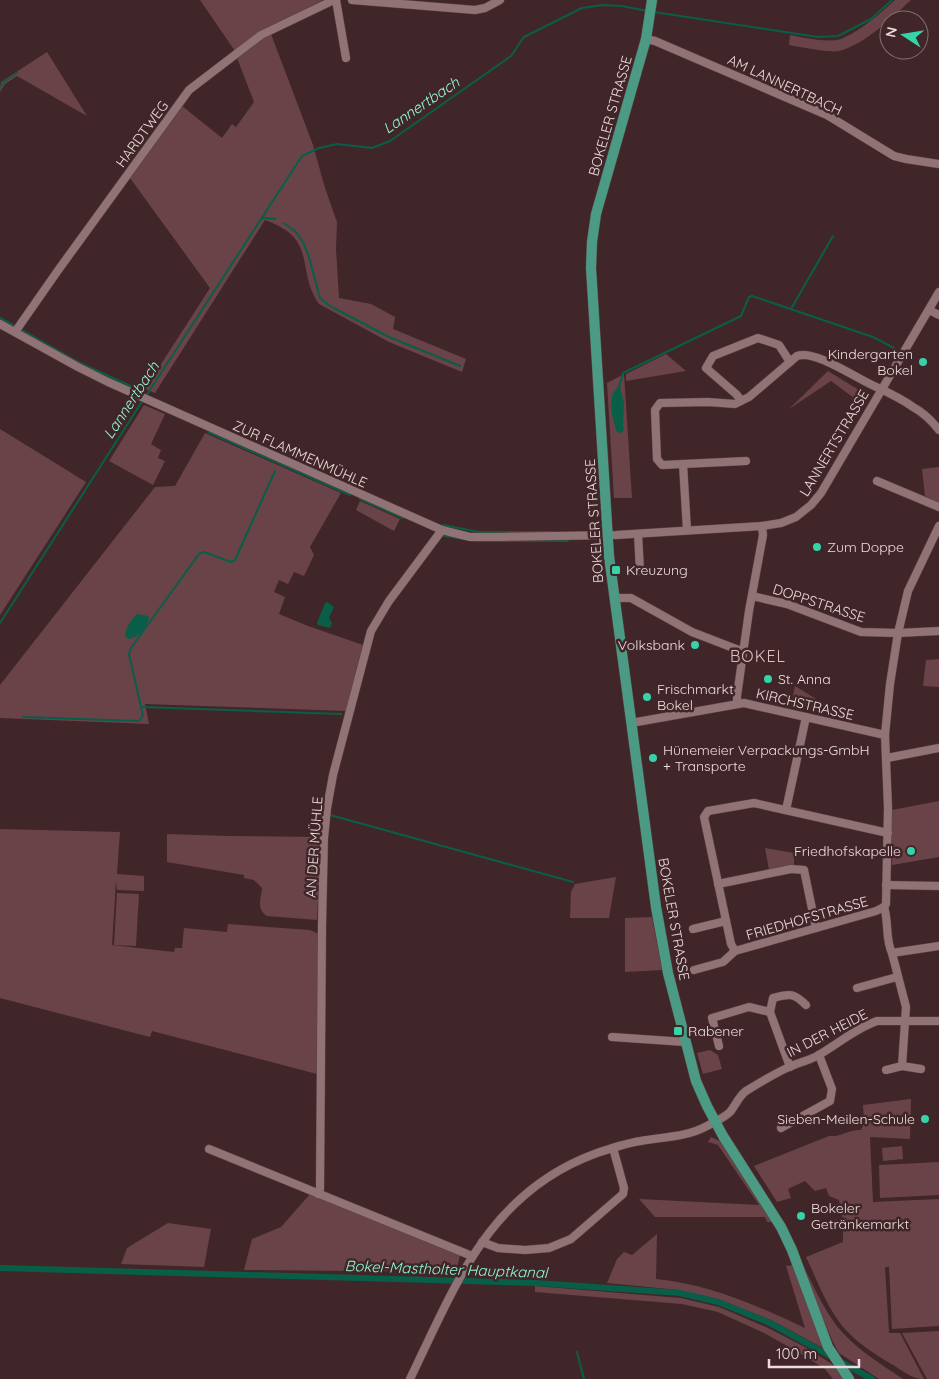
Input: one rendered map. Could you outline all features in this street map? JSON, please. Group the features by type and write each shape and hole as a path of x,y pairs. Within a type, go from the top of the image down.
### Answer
{"main road":[{"name":"BOKELER STRASSE","path":"652,2 646,39 596,214 591,268 608,535 614,598 660,935 696,1081 716,1121 781,1227 804,1280 820,1331 837,1363 848,1378"}],"street":[{"name":"HARDTWEG","path":"15,332 58,269 189,90 261,36 335,0 346,58"},
{"path":"352,0 475,10 485,8 500,0"},
{"name":"AM LANNERTBACH","path":"646,39 655,41 826,115 894,156 939,164"},
{"name":"LANNERTSTRASSE","path":"608,535 762,526 790,520 812,505 821,493 939,292"},
{"path":"929,310 939,315"},
{"name":"ZUR FLAMMENMÜHLE","path":"0,324 78,367 138,395 442,530 470,537 608,535"},
{"path":"741,400 706,368 713,356 758,338 779,345 790,362"},
{"path":"746,461 662,464 657,459 655,410 657,405 660,403 708,402 735,404 749,397 798,356 807,355 834,365 888,391 930,419 939,430"},
{"path":"683,464 687,530"},
{"path":"877,480 939,507"},
{"name":"DOPPSTRASSE","path":"737,703 743,651 763,535 762,526"},
{"name":"FRIEDHOFSTRASSE","path":"694,970 723,962 735,951 876,911 886,904 888,833 885,735 890,684 898,633 908,591 939,526"},
{"name":"AN DER MÜHLE","path":"318,1194 320,1189 324,838 333,775 372,631 389,601 442,530"},
{"path":"638,534 640,571 651,571"},
{"name":"DOPPSTRASSE","path":"752,596 787,604 861,632 939,631"},
{"path":"614,598 631,598 692,632 743,651"},
{"name":"KIRCHSTRASSE","path":"631,723 744,703 885,735"},
{"path":"786,810 806,717"},
{"path":"886,758 939,748"},
{"name":"FRIEDHOFSTRASSE","path":"735,951 731,944 704,817 708,811 754,803 888,833"},
{"path":"718,884 791,869 804,870 816,928"},
{"path":"886,885 939,886"},
{"path":"884,907 887,917 888,946 892,953 906,1007 902,1066"},
{"name":"FRIEDHOFSTRASSE","path":"693,929 726,921"},
{"path":"892,953 939,946"},
{"path":"857,988 897,977"},
{"path":"790,1066 770,1012 773,998 790,994 797,996 806,1005"},
{"path":"719,1046 712,1018 749,1007 770,1012"},
{"name":"IN DER HEIDE","path":"410,1379 453,1290 472,1256 496,1222 512,1206 544,1180 579,1160 613,1148 640,1141 688,1134 716,1121 729,1113 744,1092 790,1066 804,1063 819,1055 872,1023 939,1021"},
{"path":"612,1038 685,1042"},
{"path":"781,1128 830,1101 832,1089 819,1055"},
{"path":"886,1070 902,1066 921,1069"},
{"path":"209,1148 472,1256"},
{"path":"482,1242 498,1248 525,1250 549,1248 571,1239 623,1194 624,1188 613,1148"}],"shaded area":[{"path":"200,0 323,0 260,32 235,51"},
{"path":"895,0 911,0 900,10 884,10"},
{"path":"879,14 879,29 849,48 829,51 789,45 790,35 809,39 841,39"},
{"path":"271,34 313,145 337,222 336,249 339,298 371,304 395,317 393,329 466,359 462,372 389,342 319,304 308,279 303,256 293,236 265,220 155,393 145,389 210,288 130,178 182,106 222,138 232,124 236,127 254,102 237,58 262,38"},
{"path":"47,52 87,116 17,76 5,84 0,92 1,82"},
{"path":"666,354 686,371 626,381 626,374"},
{"path":"828,371 867,395 862,404 831,381 789,409"},
{"path":"624,374 632,498 614,498 607,383"},
{"path":"620,387 624,403 624,430 621,433 617,432 611,402 614,391"},
{"path":"144,405 165,414 151,444 161,450 158,458 165,461 153,485 109,461"},
{"path":"0,429 86,482 0,615"},
{"path":"205,433 341,493 310,547 314,555 304,576 294,572 288,584 279,580 274,592 285,597 279,614 363,645 346,711 145,704 149,724 0,718 0,685 155,487 175,486"},
{"path":"939,467 939,503 925,496 922,469"},
{"path":"360,501 400,519 394,531 356,510"},
{"path":"327,602 334,607 329,618 332,623 330,628 318,625 317,623"},
{"path":"137,614 148,616 148,622 139,635 128,639 125,636 126,630"},
{"path":"939,659 939,687 923,686 926,660"},
{"path":"795,686 829,707 827,713 791,705"},
{"path":"939,801 939,857 892,865 892,810"},
{"path":"0,829 120,832 117,874 144,876 144,891 117,890 116,881 112,945 174,952 175,948 182,948 184,928 227,932 228,924 310,930 319,934 317,1074 152,1031 150,1037 0,998"},
{"path":"167,834 321,837 317,920 267,916 260,907 262,888 254,880 244,878 244,875 167,862"},
{"path":"765,848 794,853 794,865 769,870"},
{"path":"616,877 609,918 570,918 571,892 575,884"},
{"path":"117,893 139,894 136,946 114,945"},
{"path":"652,917 662,970 625,972 625,918"},
{"path":"710,1050 718,1055 722,1069 703,1074 697,1053"},
{"path":"911,1099 910,1139 870,1137 873,1202 939,1199 939,1326 892,1329 889,1267 885,1267 889,1333 900,1333 924,1379 908,1374 855,1339 832,1312 823,1294 806,1257 843,1242 843,1221 839,1200 829,1196 826,1188 815,1191 805,1181 788,1189 791,1198 777,1202 754,1166 829,1136 861,1130 864,1123 863,1105"},
{"path":"711,1137 720,1141 773,1222 767,1222 765,1217 655,1217 639,1199 759,1205 718,1145 708,1142"},
{"path":"902,1146 903,1159 883,1161 882,1148"},
{"path":"939,1162 939,1195 880,1198 879,1165"},
{"path":"310,1194 460,1255 456,1272 244,1270 252,1239 281,1227"},
{"path":"168,1223 211,1229 204,1267 121,1264 127,1248"},
{"path":"657,1234 656,1279 695,1286 733,1297 805,1328 786,1266 794,1265 823,1348 771,1320 718,1299 679,1290 607,1283 617,1259 624,1252 632,1255"},
{"path":"803,1265 825,1308 842,1332 863,1351 903,1379 879,1379 839,1353 816,1303"},
{"path":"535,1286 681,1298 719,1307 766,1327 803,1346 832,1364 843,1379 833,1379 825,1369 798,1352 764,1333 718,1312 682,1304 535,1292"},
{"path":"939,1331 939,1379 927,1379 902,1333"}],"waterway":[{"name":"Lannertbach","path":"654,12 818,37 838,36 871,19 892,0"},
{"name":"Lannertbach","path":"146,396 302,156 319,148 337,144 372,148 390,141 511,56 524,37 582,8 602,5 622,6 647,11"},
{"path":"0,87 17,73"},
{"path":"262,218 276,219"},
{"path":"284,223 296,232 303,242 320,298 330,306 389,337 460,366"},
{"path":"791,309 833,236"},
{"path":"619,387 623,373 741,316 749,297 752,296 873,337 894,348"},
{"path":"0,318 13,325"},
{"path":"22,330 80,363 135,388"},
{"name":"Lannertbach","path":"0,623 143,400"},
{"path":"208,432 350,495"},
{"path":"23,717 139,721 143,716 129,654 131,648 199,554 204,552 231,562 235,560 275,471"},
{"path":"360,499 403,518"},
{"path":"443,525 479,532 553,532"},
{"path":"444,536 479,541 568,541"},
{"path":"142,707 341,714"},
{"path":"330,815 573,882"},
{"name":"Bokel-Mastholter Hauptkanal","path":"0,1268 537,1283 680,1293 718,1302 770,1323 872,1379"},
{"path":"577,1352 584,1379"}],"place":[{"name":"Kindergarten Bokel","path":"923,362"},
{"name":"Zum Doppe","path":"817,547"},
{"name":"Kreuzung","path":"616,570"},
{"name":"Volksbank","path":"695,645"},
{"name":"St. Anna","path":"768,679"},
{"name":"Frischmarkt Bokel","path":"647,697"},
{"name":"Hünemeier Verpackungs-GmbH + Transporte","path":"653,758"},
{"name":"Friedhofskapelle","path":"911,851"},
{"name":"Rabener","path":"678,1031"},
{"name":"Sieben-Meilen-Schule","path":"925,1119"},
{"name":"Bokeler Getränkemarkt","path":"801,1216"}],"district":[{"name":"BOKEL","path":"758,656"}]}
